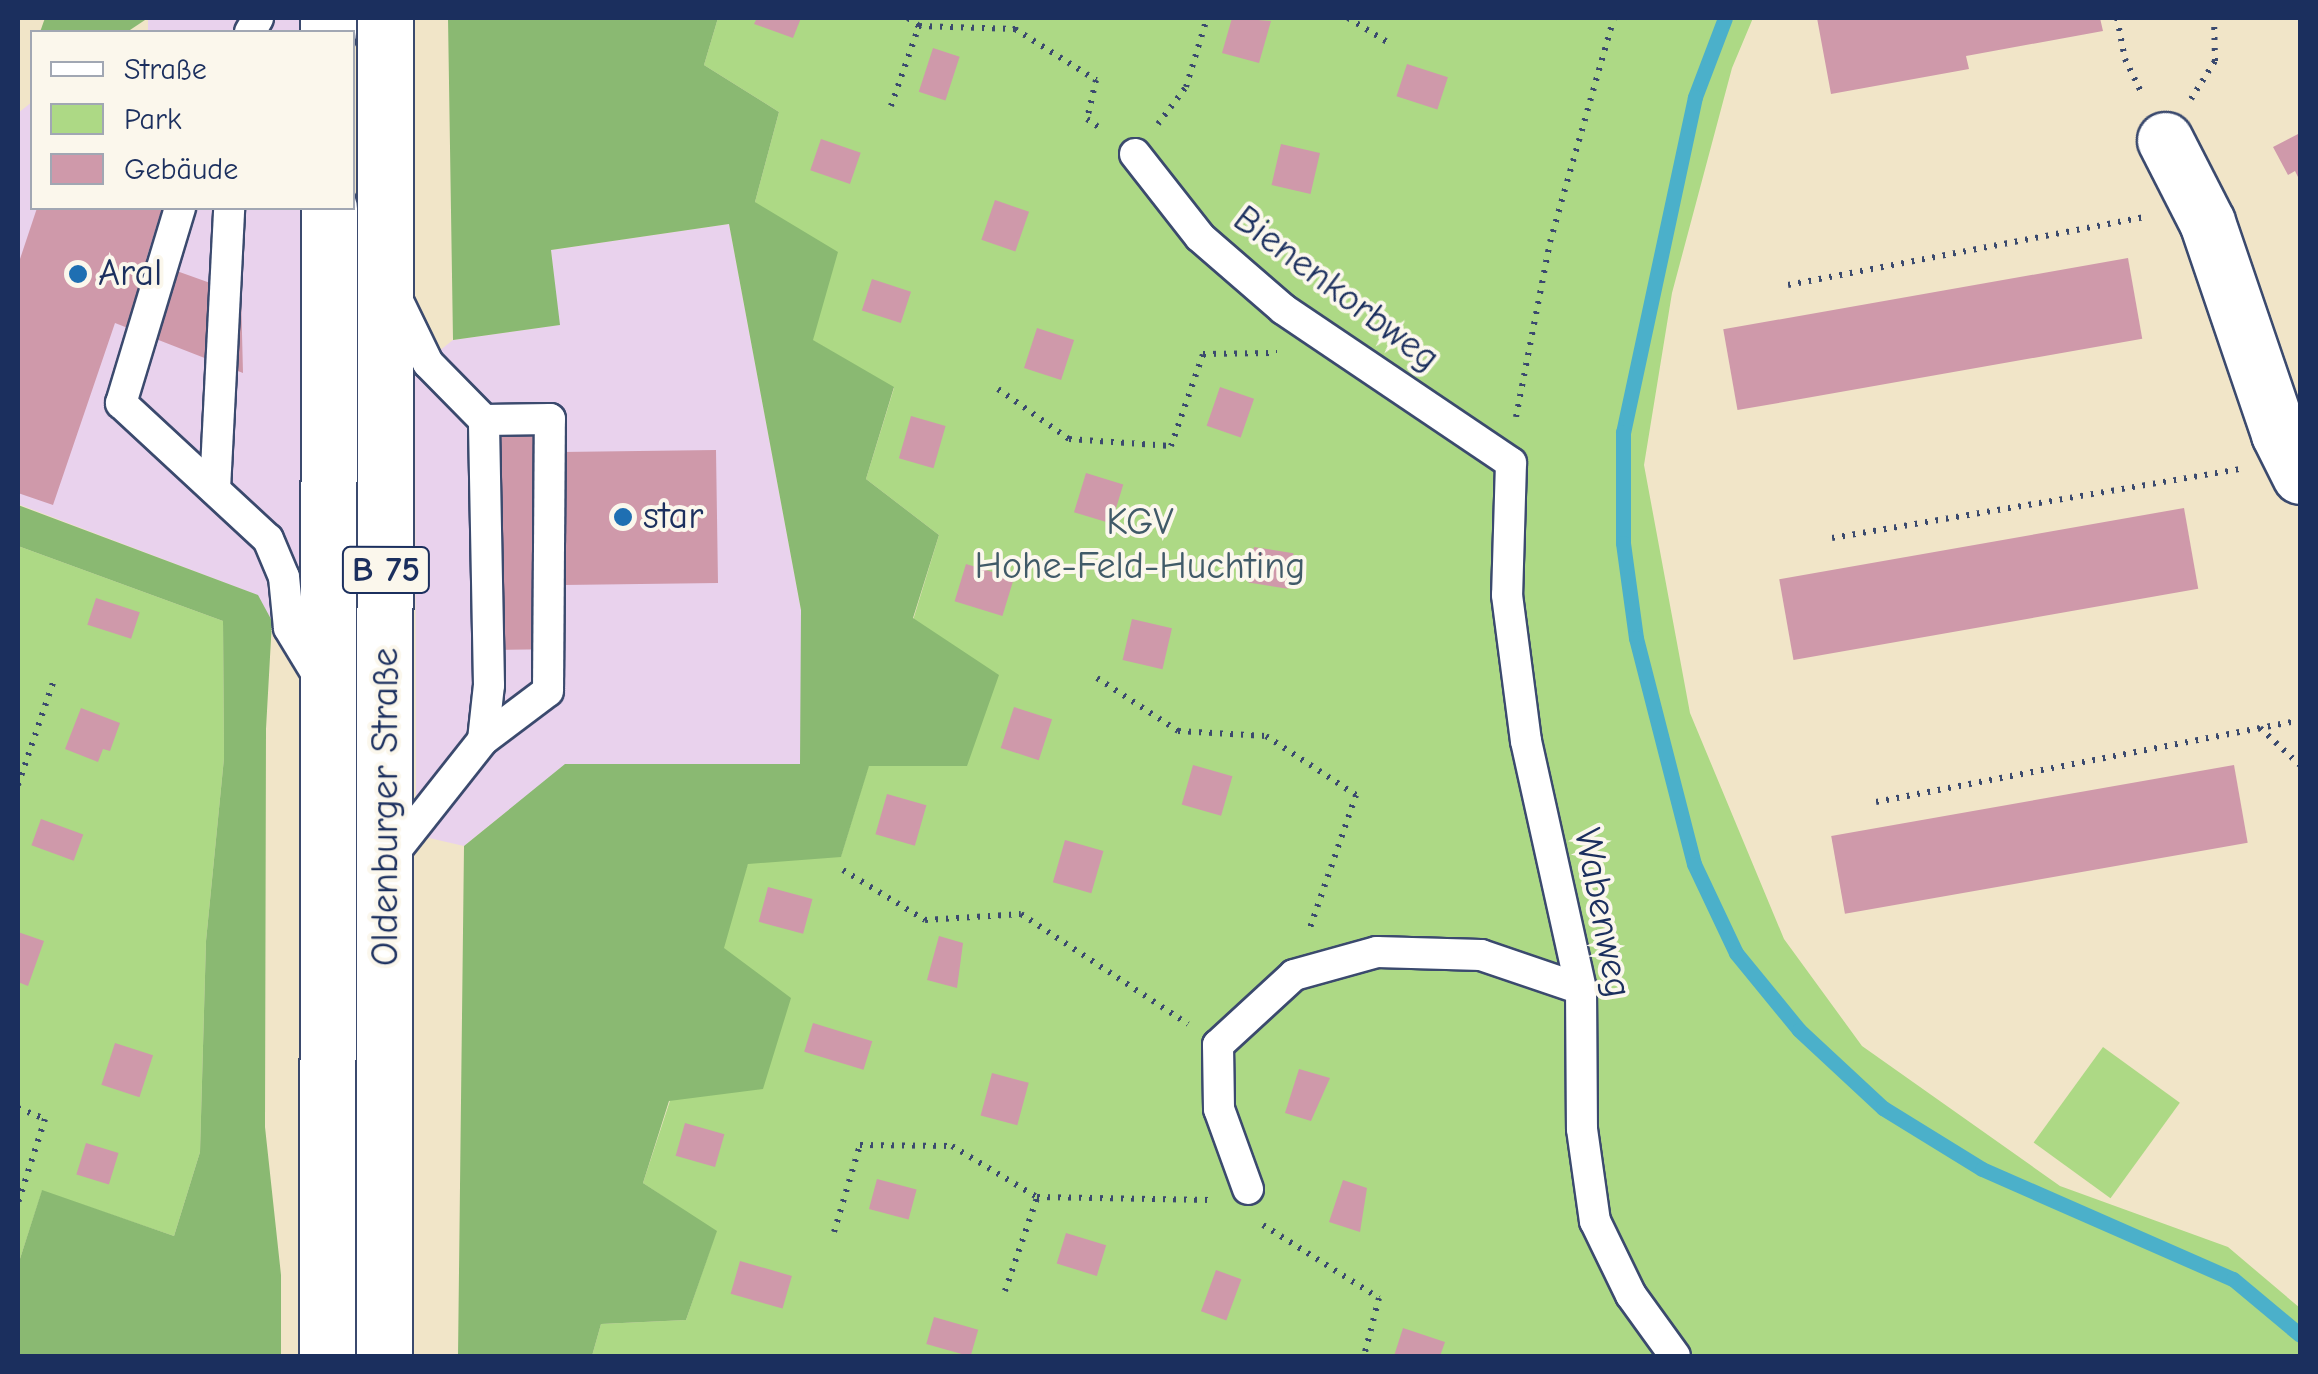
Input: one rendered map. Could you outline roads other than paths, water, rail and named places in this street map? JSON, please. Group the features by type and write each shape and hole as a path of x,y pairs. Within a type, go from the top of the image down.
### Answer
{"main road":[{"name":"Oldenburger Straße","path":"384,1356 385,18"},
{"path":"2165,140 2197,201 2293,462"},
{"name":"Oldenburger Straße","path":"328,1356 329,210"}],"lane":[{"name":"Bienenkorbweg","path":"1136,154 1200,237 1299,320 1511,463"},
{"path":"179,210 121,403 268,539 284,577 289,628 330,696"},
{"path":"215,489 229,210"},
{"path":"386,277 428,363 484,420 489,685 483,740"},
{"path":"386,862 483,740 548,691 550,419 484,420"},
{"name":"Wabenweg","path":"1511,463 1507,595 1523,723 1581,989 1582,1129 1595,1221 1630,1296 1675,1356"},
{"path":"1248,1189 1219,1109 1218,1045 1294,975 1376,952 1481,956 1581,989"}],"waterway":[{"path":"1725,18 1695,97 1623,432 1623,543 1636,638 1694,864 1736,953 1799,1030 1883,1108 1982,1169 2233,1279 2300,1335"}],"place":[{"name":"Aral","path":"78,274"},
{"name":"star","path":"623,517"}],"park label":[{"name":"KGV Hohe-Feld-Huchting","path":"1140,545"}]}
